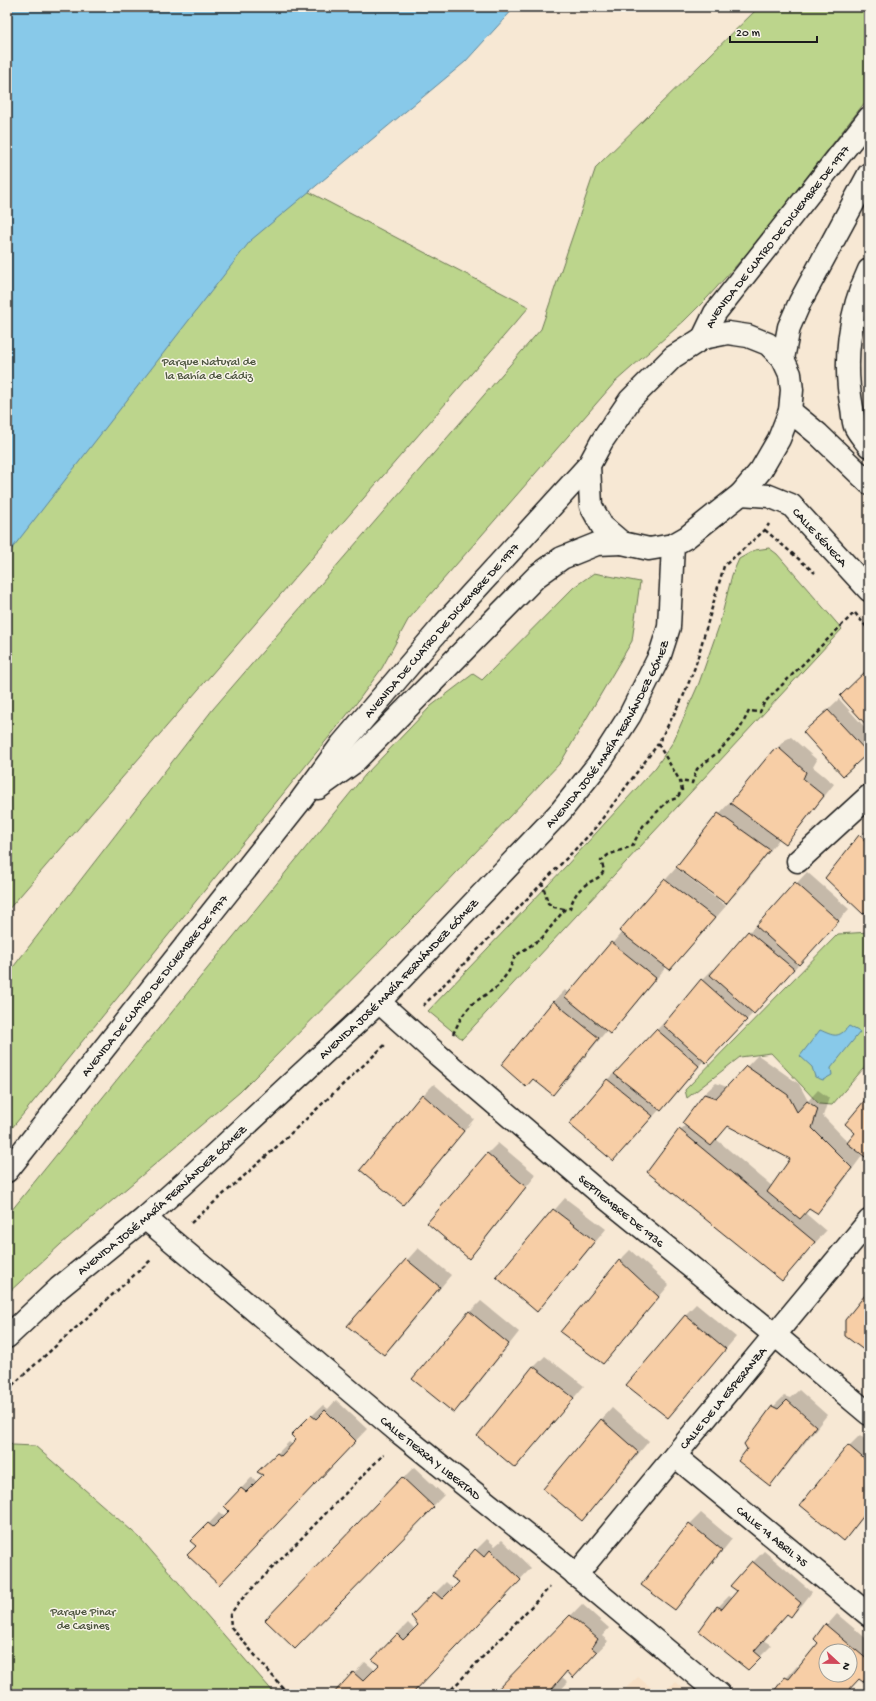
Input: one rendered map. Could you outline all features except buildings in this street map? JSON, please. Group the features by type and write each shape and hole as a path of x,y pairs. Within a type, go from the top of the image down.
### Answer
{"street":[{"name":"AVENIDA DE CUATRO DE DICIEMBRE DE 1977","path":"7,1171 301,800 342,744 440,629 589,465 602,441 630,400 673,357 703,338 715,313 869,118"},
{"path":"782,359 789,327 800,302 869,174"},
{"path":"869,270 860,293 848,343 848,388 855,426 869,446"},
{"path":"589,465 591,506 602,526 622,543 650,549 673,544 687,538 741,494 761,470 779,439 790,411 792,390 790,374 782,359 768,344 748,336 728,333 703,338"},
{"path":"790,411 818,434 869,482"},
{"name":"CALLE SÉNECA","path":"741,494 769,496 791,505 869,590"},
{"name":"AVENIDA DE CUATRO DE DICIEMBRE DE 1977","path":"301,800 352,763 537,576 562,558 597,544 622,543"},
{"name":"AVENIDA JOSÉ MARÍA FERNÁNDEZ GÓMEZ","path":"7,1337 59,1288 145,1218 379,1002 561,811 600,762 630,715 660,655 669,627 673,544"},
{"path":"798,861 869,796"},
{"name":"SEPTIEMBRE DE 1936","path":"379,1002 438,1055 633,1220 775,1335 869,1414"},
{"name":"CALLE TIERRA Y LIBERTAD","path":"145,1218 401,1434 572,1571 719,1694"},
{"name":"CALLE DE LA ESPERANZA","path":"572,1571 675,1456 869,1221"},
{"name":"CALLE 14 ABRIL 75","path":"675,1456 869,1615"}],"path":[{"path":"765,530 819,577"},
{"path":"850,608 869,630"},
{"path":"680,780 692,783 697,769 718,752 740,729 749,711 760,712 764,703 854,613"},
{"path":"542,882 548,903 554,907 564,909 570,908 574,897 583,886 593,879 601,876 604,870 601,861 608,855 632,846 643,826 668,801 677,798 682,790 680,780 658,744"},
{"path":"438,1055 456,1030 461,1018 472,1004 497,987 509,971 515,956 542,938 564,909"},
{"path":"288,1694 231,1627 230,1615 239,1602 389,1449 401,1434"},
{"path":"447,1694 572,1571"}],"shaded area":[{"path":"638,1677 659,1694 619,1694"},
{"path":"676,1682 690,1694 659,1694"}],"green space":[{"path":"759,7 869,7 869,97 750,250 708,297 684,321 615,382 408,620 382,668 355,705 7,1134 7,975 213,709 541,329 596,167"},
{"name":"Parque Natural de la Bahía de Cádiz","path":"7,34 529,307 7,911"},
{"path":"769,548 777,554 842,629 462,1039 428,1011 567,865 656,767 673,742 699,683 719,626 732,575 739,559 755,550"},
{"path":"594,573 640,582 632,641 561,762 420,911 240,1092 61,1244 7,1294 7,1216 128,1066 365,775 431,706 473,674 482,680 574,587"},
{"path":"869,932 869,1062 832,1105 819,1104 771,1053 740,1057 687,1098 685,1090 838,934"},
{"name":"Parque Pinar de Casines","path":"7,1439 13,1445 35,1446 140,1538 275,1694 7,1694"}],"water":[{"path":"7,7 515,7 465,62 251,240 7,555"},
{"path":"849,1026 860,1032 831,1068 832,1075 823,1080 815,1077 812,1067 800,1056 820,1030 832,1035 839,1035"}]}
